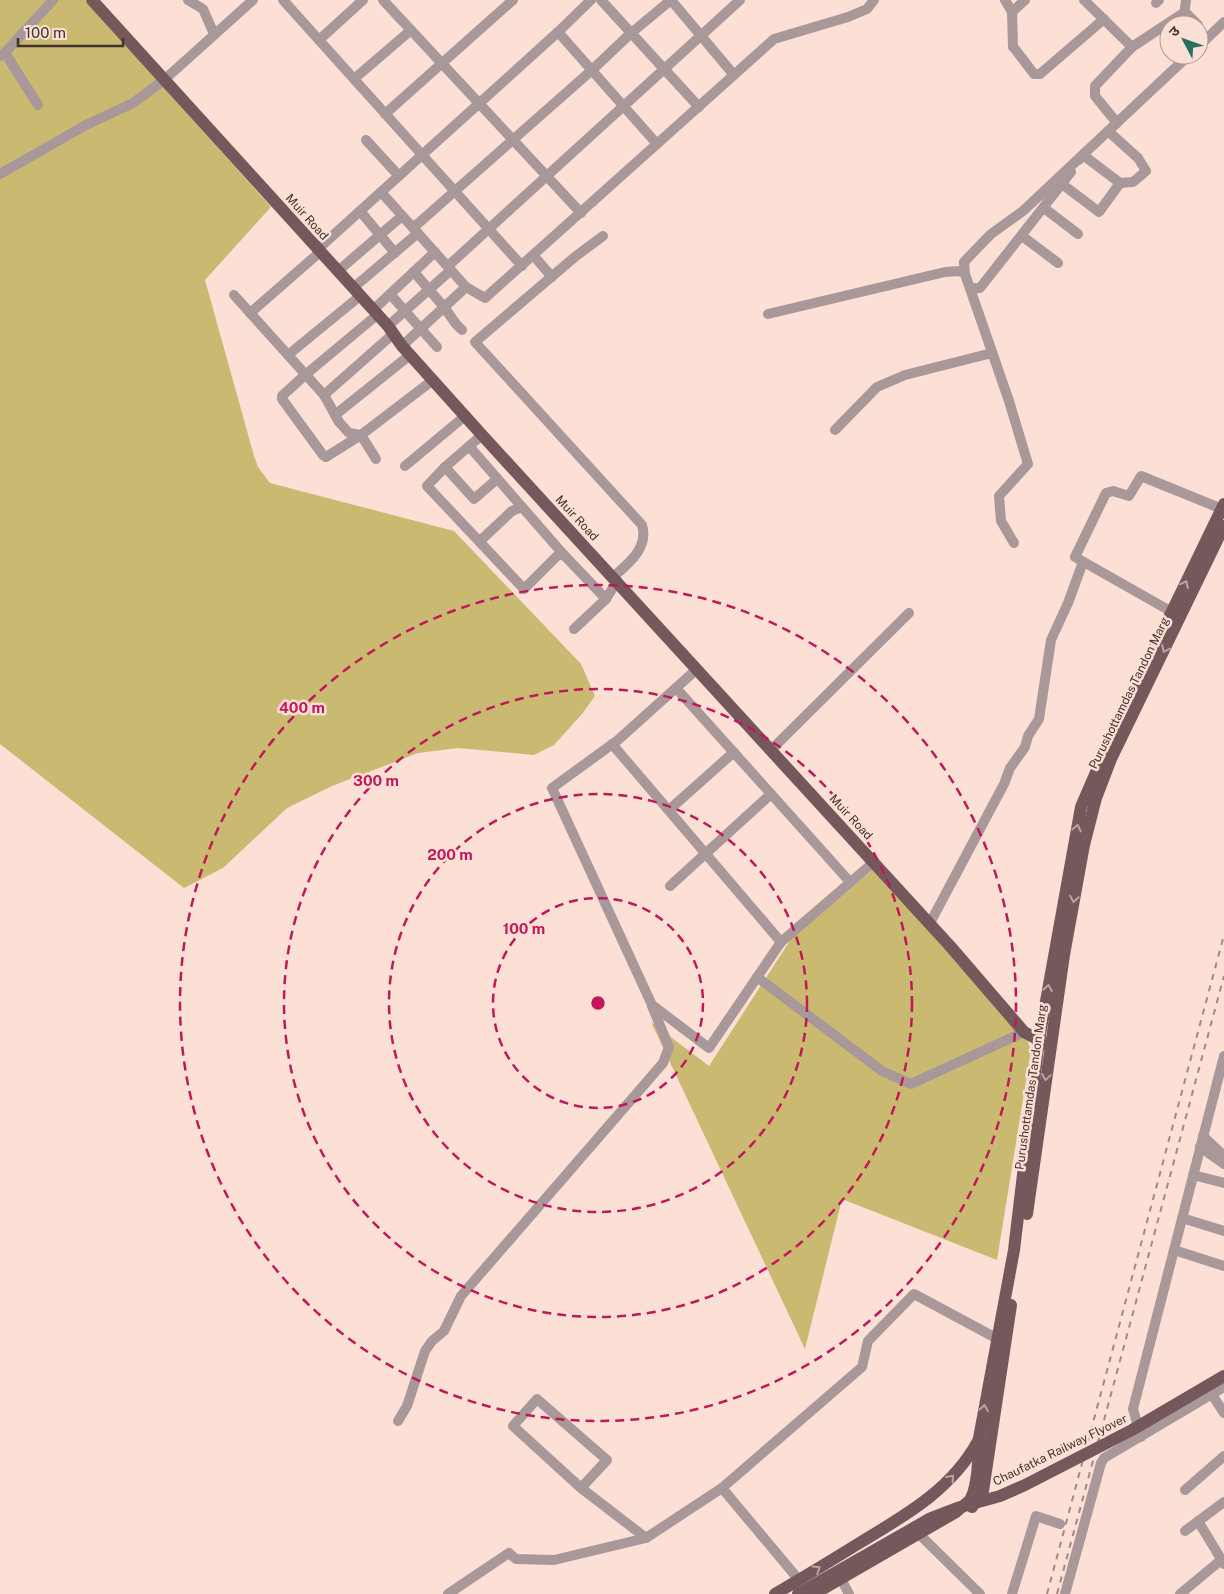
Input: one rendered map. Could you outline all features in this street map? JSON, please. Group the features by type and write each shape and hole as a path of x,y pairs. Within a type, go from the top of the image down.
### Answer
{"main road":[{"name":"Muir Road","path":"92,0 357,292 482,435 930,924 1024,1032 1045,1043"},
{"path":"814,1594 844,1585 956,1512 969,1501 972,1495 978,1464 979,1438 996,1338 1014,1250 1081,807 1109,740 1223,506"},
{"name":"Purushottamdas Tandon Marg","path":"826,1594 844,1585 974,1505 983,1491 1013,1290 1030,1192 1045,1043 1084,845 1096,798 1111,758 1224,526"},
{"name":"Chaufatka Railway Flyover","path":"798,1594 931,1518 957,1508 1000,1496 1025,1485 1132,1430 1224,1376"},
{"path":"775,1594 909,1512 936,1493 950,1480 979,1438"}],"street":[{"path":"38,105 2,56 53,0"},
{"path":"188,0 203,9 214,34"},
{"path":"0,174 86,125 133,103 164,80 253,0"},
{"path":"319,40 363,0"},
{"path":"383,0 548,175 581,213"},
{"path":"385,114 513,0"},
{"path":"250,313 591,0"},
{"path":"601,0 698,107"},
{"path":"288,355 357,292 455,191 630,34 671,0 734,74"},
{"path":"324,396 391,330 405,311 429,290 489,229 740,0"},
{"path":"381,192 466,287 485,298 774,39 848,17 867,9 874,0"},
{"path":"1005,0 1012,12 1014,48 1034,74 1040,74 1104,19"},
{"path":"1012,12 1025,0"},
{"path":"1084,0 1132,47"},
{"path":"1185,15 1186,0"},
{"path":"290,2 319,40 522,266"},
{"path":"1185,12 1188,15"},
{"path":"1117,123 1095,96 1095,86 1132,47 1185,12"},
{"path":"1210,36 1224,22"},
{"path":"354,79 411,30"},
{"path":"558,32 657,144"},
{"path":"1014,543 1001,521 999,496 1028,464 965,274 964,262 991,234 1023,211 1178,65"},
{"path":"1082,155 1120,183 1133,182 1146,171 1138,158 1108,131"},
{"path":"366,140 399,176"},
{"path":"970,288 980,288 1044,208 1082,155"},
{"path":"1062,184 1099,212 1120,183"},
{"path":"1044,208 1078,234"},
{"path":"360,211 395,253"},
{"path":"338,272 402,216"},
{"path":"574,629 606,599 615,579 635,557 642,544 642,525 475,342 576,256 603,236"},
{"path":"1022,236 1058,263"},
{"path":"433,380 361,435 326,457 282,399 282,396 305,374 375,313 390,294 435,252"},
{"path":"534,255 552,277"},
{"path":"768,314 945,272 960,271 965,274"},
{"path":"414,272 462,330"},
{"path":"335,415 406,350 420,328 466,287"},
{"path":"390,294 437,347"},
{"path":"234,295 324,396 335,415 349,433 361,435 376,459"},
{"path":"835,430 877,387 904,375 992,353"},
{"path":"405,466 465,416"},
{"path":"482,435 445,467 427,486 524,589 556,556 563,554"},
{"path":"468,446 563,554 606,599"},
{"path":"445,467 474,499 497,479"},
{"path":"1172,612 1075,557 1106,492 1113,491 1129,496 1141,476 1223,506"},
{"path":"480,541 512,511 522,507"},
{"path":"930,924 1004,784 1010,768 1025,747 1028,736 1039,719 1051,640 1068,603 1083,562"},
{"path":"771,750 909,613"},
{"path":"398,1421 407,1406 426,1351 432,1341 444,1332 461,1296 663,1063 669,1047 652,1005 552,788 612,744 697,669"},
{"path":"676,688 850,882"},
{"path":"612,744 781,942"},
{"path":"669,810 734,752"},
{"path":"670,886 771,794"},
{"path":"652,1005 709,1048 781,942 874,862"},
{"path":"757,977 882,1071 911,1084 1024,1032"},
{"path":"1141,1437 1133,1409 1224,1056"},
{"path":"1202,1141 1224,1156"},
{"path":"1202,1141 1224,1164"},
{"path":"1193,1175 1224,1183"},
{"path":"1182,1218 1224,1231"},
{"path":"1174,1250 1224,1266"},
{"path":"448,1594 509,1553 516,1559 554,1560 646,1538 722,1488 862,1367 868,1341 914,1294 996,1338"},
{"path":"1137,1421 1224,1371"},
{"path":"1204,1384 1224,1413"},
{"path":"1065,1594 1101,1463 1109,1454 1224,1388"},
{"path":"581,1488 607,1460 537,1399 513,1426 581,1488 646,1538"},
{"path":"1186,1490 1224,1456"},
{"path":"722,1488 799,1580"},
{"path":"1185,1531 1224,1502"},
{"path":"1013,1594 1036,1516 1060,1524"},
{"path":"1180,1594 1222,1556 1198,1521"},
{"path":"922,1537 980,1594"}],"shaded area":[{"path":"0,0 85,0 271,207 205,280 258,467 270,483 454,531 581,664 595,696 582,714 554,745 534,755 458,748 418,753 332,786 287,808 223,868 184,888 0,744"},
{"path":"874,869 1024,1032 1031,1050 997,1260 842,1199 805,1349 651,1022 709,1066 791,939"}],"railway":[{"path":"1047,1594 1224,935"},
{"path":"1057,1594 1224,976"}]}
